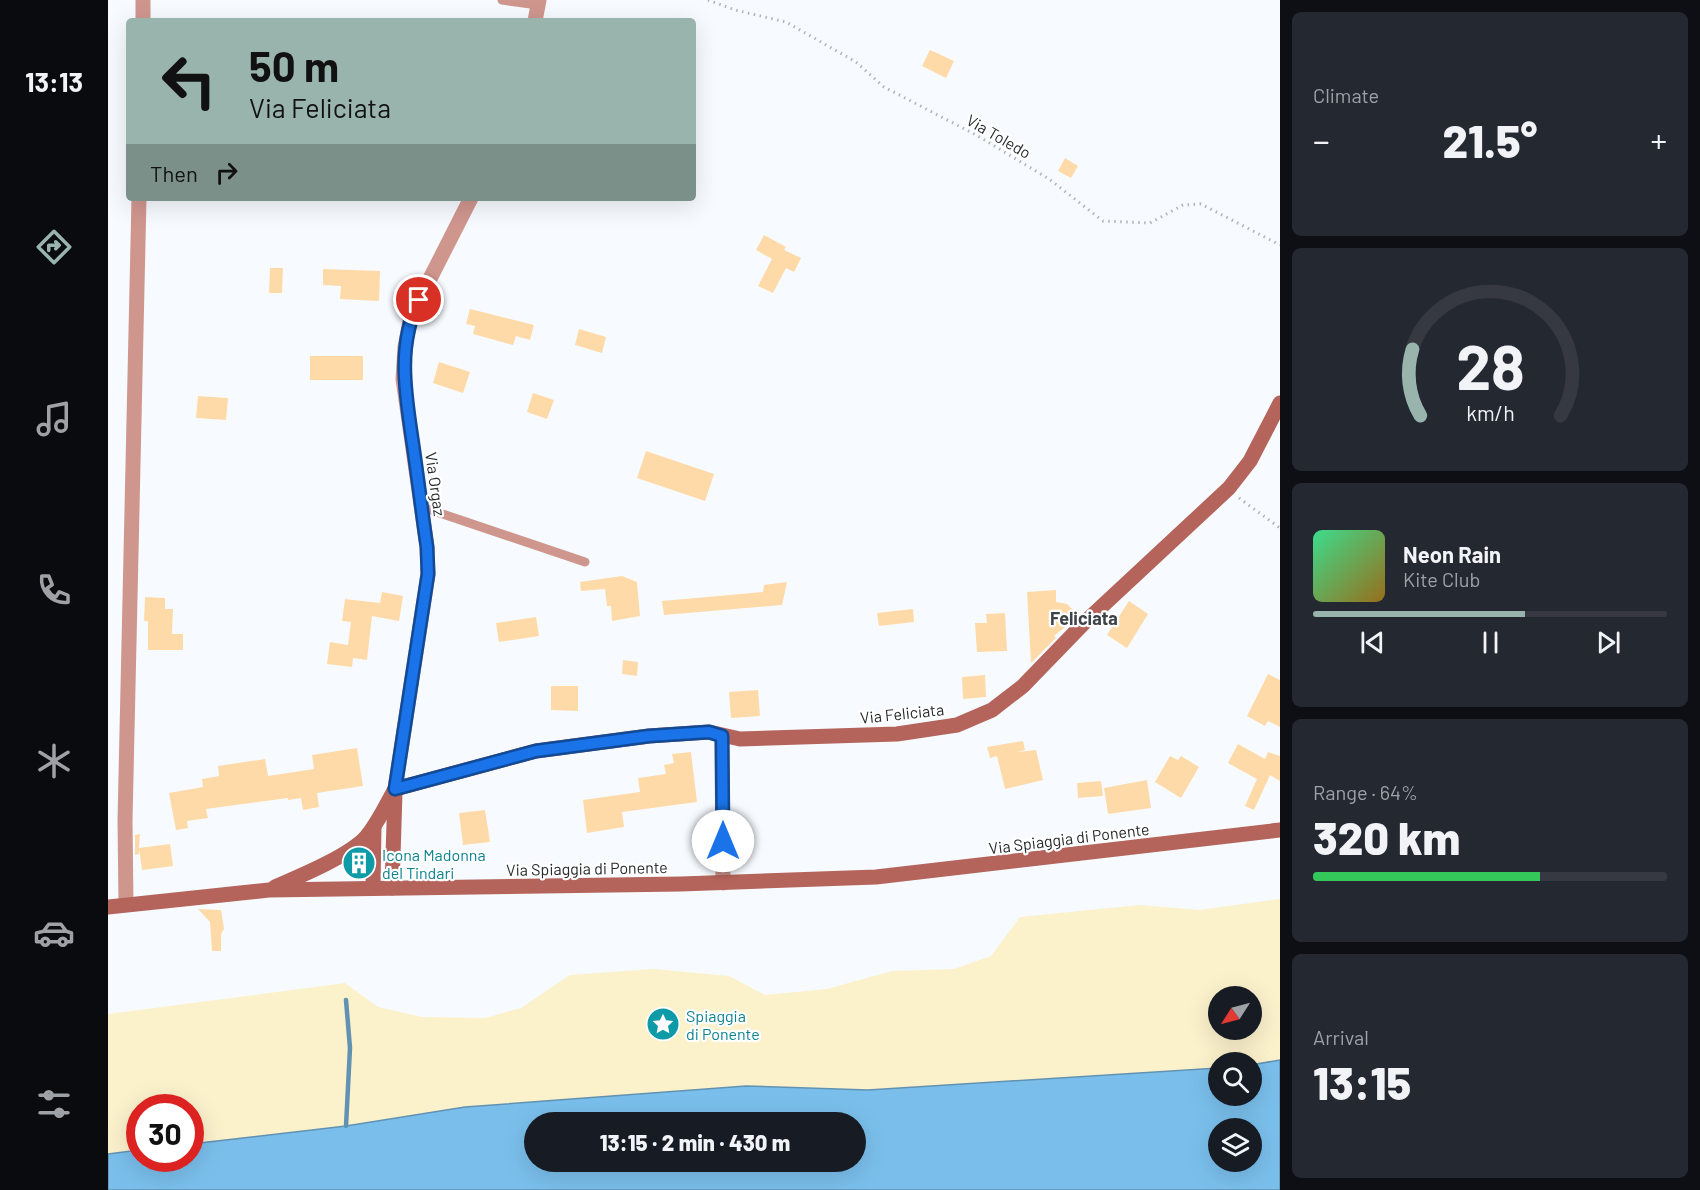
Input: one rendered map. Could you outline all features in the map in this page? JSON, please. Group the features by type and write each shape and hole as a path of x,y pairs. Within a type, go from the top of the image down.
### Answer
{"street":[{"path":"142,18 143,0"},
{"path":"536,18 538,3"},
{"path":"126,904 125,821 139,201"},
{"name":"Via Orgaz","path":"395,789 428,574 422,507 403,380 405,347 411,316 469,201"},
{"name":"Via Feliciata","path":"395,789 536,751 649,736 709,732 740,739 774,739 897,734 957,725 992,710 1023,686 1084,623 1229,488 1250,461 1280,403"},
{"path":"722,736 723,883"},
{"path":"269,890 351,849 364,840 395,789"},
{"path":"392,888 395,789"},
{"path":"373,888 374,827"},
{"name":"Via Spiaggia di Ponente","path":"108,907 269,890 723,883 876,878 1280,830"}],"lane":[{"path":"502,0 538,3"},
{"path":"422,507 585,562"}],"path":[{"name":"Via Toledo","path":"708,0 735,10 786,22 856,62 884,87 978,136 1049,179 1103,221 1150,223 1184,205 1201,204 1280,245"},
{"path":"1229,488 1242,501 1280,528"}],"sand":[{"name":"Spiaggia di Ponente","path":"1280,899 1280,1060 1262,1063 1262,1052 1208,1052 1208,1069 868,1090 746,1086 465,1107 346,1126 204,1142 204,1094 126,1094 126,1152 108,1154 108,1014 345,983 378,1007 422,1017 485,1018 521,1008 570,975 653,969 729,976 765,995 827,989 892,971 954,969 991,956 1020,917 1140,905 1199,910"}],"water":[{"path":"1280,1060 1280,1190 108,1190 108,1154 126,1152 126,1172 204,1172 204,1142 346,1126 465,1107 746,1086 868,1090 1208,1069 1208,1106 1262,1106 1262,1063"}],"building":[{"path":"930,50 954,61 946,78 922,66"},
{"path":"1065,158 1078,166 1071,178 1058,171"},
{"path":"764,235 786,247 784,250 801,258 794,272 786,268 773,293 758,286 772,259 756,250"},
{"path":"270,268 283,268 282,293 269,293"},
{"path":"323,269 380,271 379,301 340,299 341,286 323,285"},
{"path":"470,309 534,325 530,340 516,336 513,345 473,334 475,326 466,324"},
{"path":"579,329 606,337 602,353 575,345"},
{"path":"310,356 363,356 363,380 310,380"},
{"path":"439,362 470,372 463,393 433,383"},
{"path":"533,393 554,400 547,419 527,412"},
{"path":"198,396 228,398 226,420 196,418"},
{"path":"646,451 714,474 705,501 637,478"},
{"path":"622,576 637,582 640,616 612,621 611,606 607,606 605,589 581,591 580,582"},
{"path":"787,582 782,605 664,615 662,601 763,592 764,585"},
{"path":"1056,590 1056,602 1067,604 1076,613 1074,616 1076,618 1054,636 1056,638 1031,663 1027,592"},
{"path":"382,592 403,596 399,621 372,616 367,660 353,658 352,667 327,664 330,642 348,645 351,622 342,621 345,599 380,603"},
{"path":"145,597 165,598 165,609 173,609 172,634 183,634 183,650 148,650 148,621 144,621"},
{"path":"1129,601 1148,614 1127,648 1107,635"},
{"path":"913,609 914,622 879,626 877,613"},
{"path":"1005,613 1007,651 977,652 975,623 987,623 986,614"},
{"path":"536,617 539,636 499,642 496,623"},
{"path":"623,660 638,662 637,676 622,674"},
{"path":"1268,674 1280,680 1280,727 1268,721 1265,726 1247,716"},
{"path":"985,675 986,697 963,699 962,677"},
{"path":"551,686 578,686 578,711 551,710"},
{"path":"758,690 760,716 731,718 729,692"},
{"path":"1023,741 1025,750 1017,752 1036,750 1043,780 1005,789 997,756 990,758 987,747"},
{"path":"1238,744 1265,759 1268,752 1280,756 1280,781 1270,775 1254,810 1245,806 1257,779 1228,763"},
{"path":"357,748 363,786 317,793 319,807 303,810 301,798 288,800 288,798 206,809 208,818 187,821 188,828 176,830 169,793 203,787 202,779 219,776 218,766 265,759 268,776 314,769 312,755"},
{"path":"691,752 697,802 622,812 624,827 587,833 583,800 640,792 638,778 666,774 664,765 674,763 672,754"},
{"path":"1170,756 1178,760 1181,756 1199,767 1181,798 1155,782"},
{"path":"1147,780 1151,808 1108,814 1104,788"},
{"path":"1101,781 1103,796 1078,798 1077,783"},
{"path":"485,810 490,842 463,845 459,813"},
{"path":"140,834 139,854 135,855 135,835"},
{"path":"170,844 173,866 142,870 139,848"},
{"path":"198,909 221,910 224,929 221,934 221,951 212,951 210,922"}],"waterway":[{"path":"346,1000 350,1048 346,1126"}],"place":[{"name":"Icona Madonna del Tindari","path":"359,863"},
{"name":"Spiaggia di Ponente","path":"663,1024"}],"district":[{"name":"Feliciata","path":"1084,618"}],"route":[{"path":"419,300 411,316 405,347 403,380 427,547 428,574 395,789 536,751 649,736 709,732 722,736 723,841"}]}
